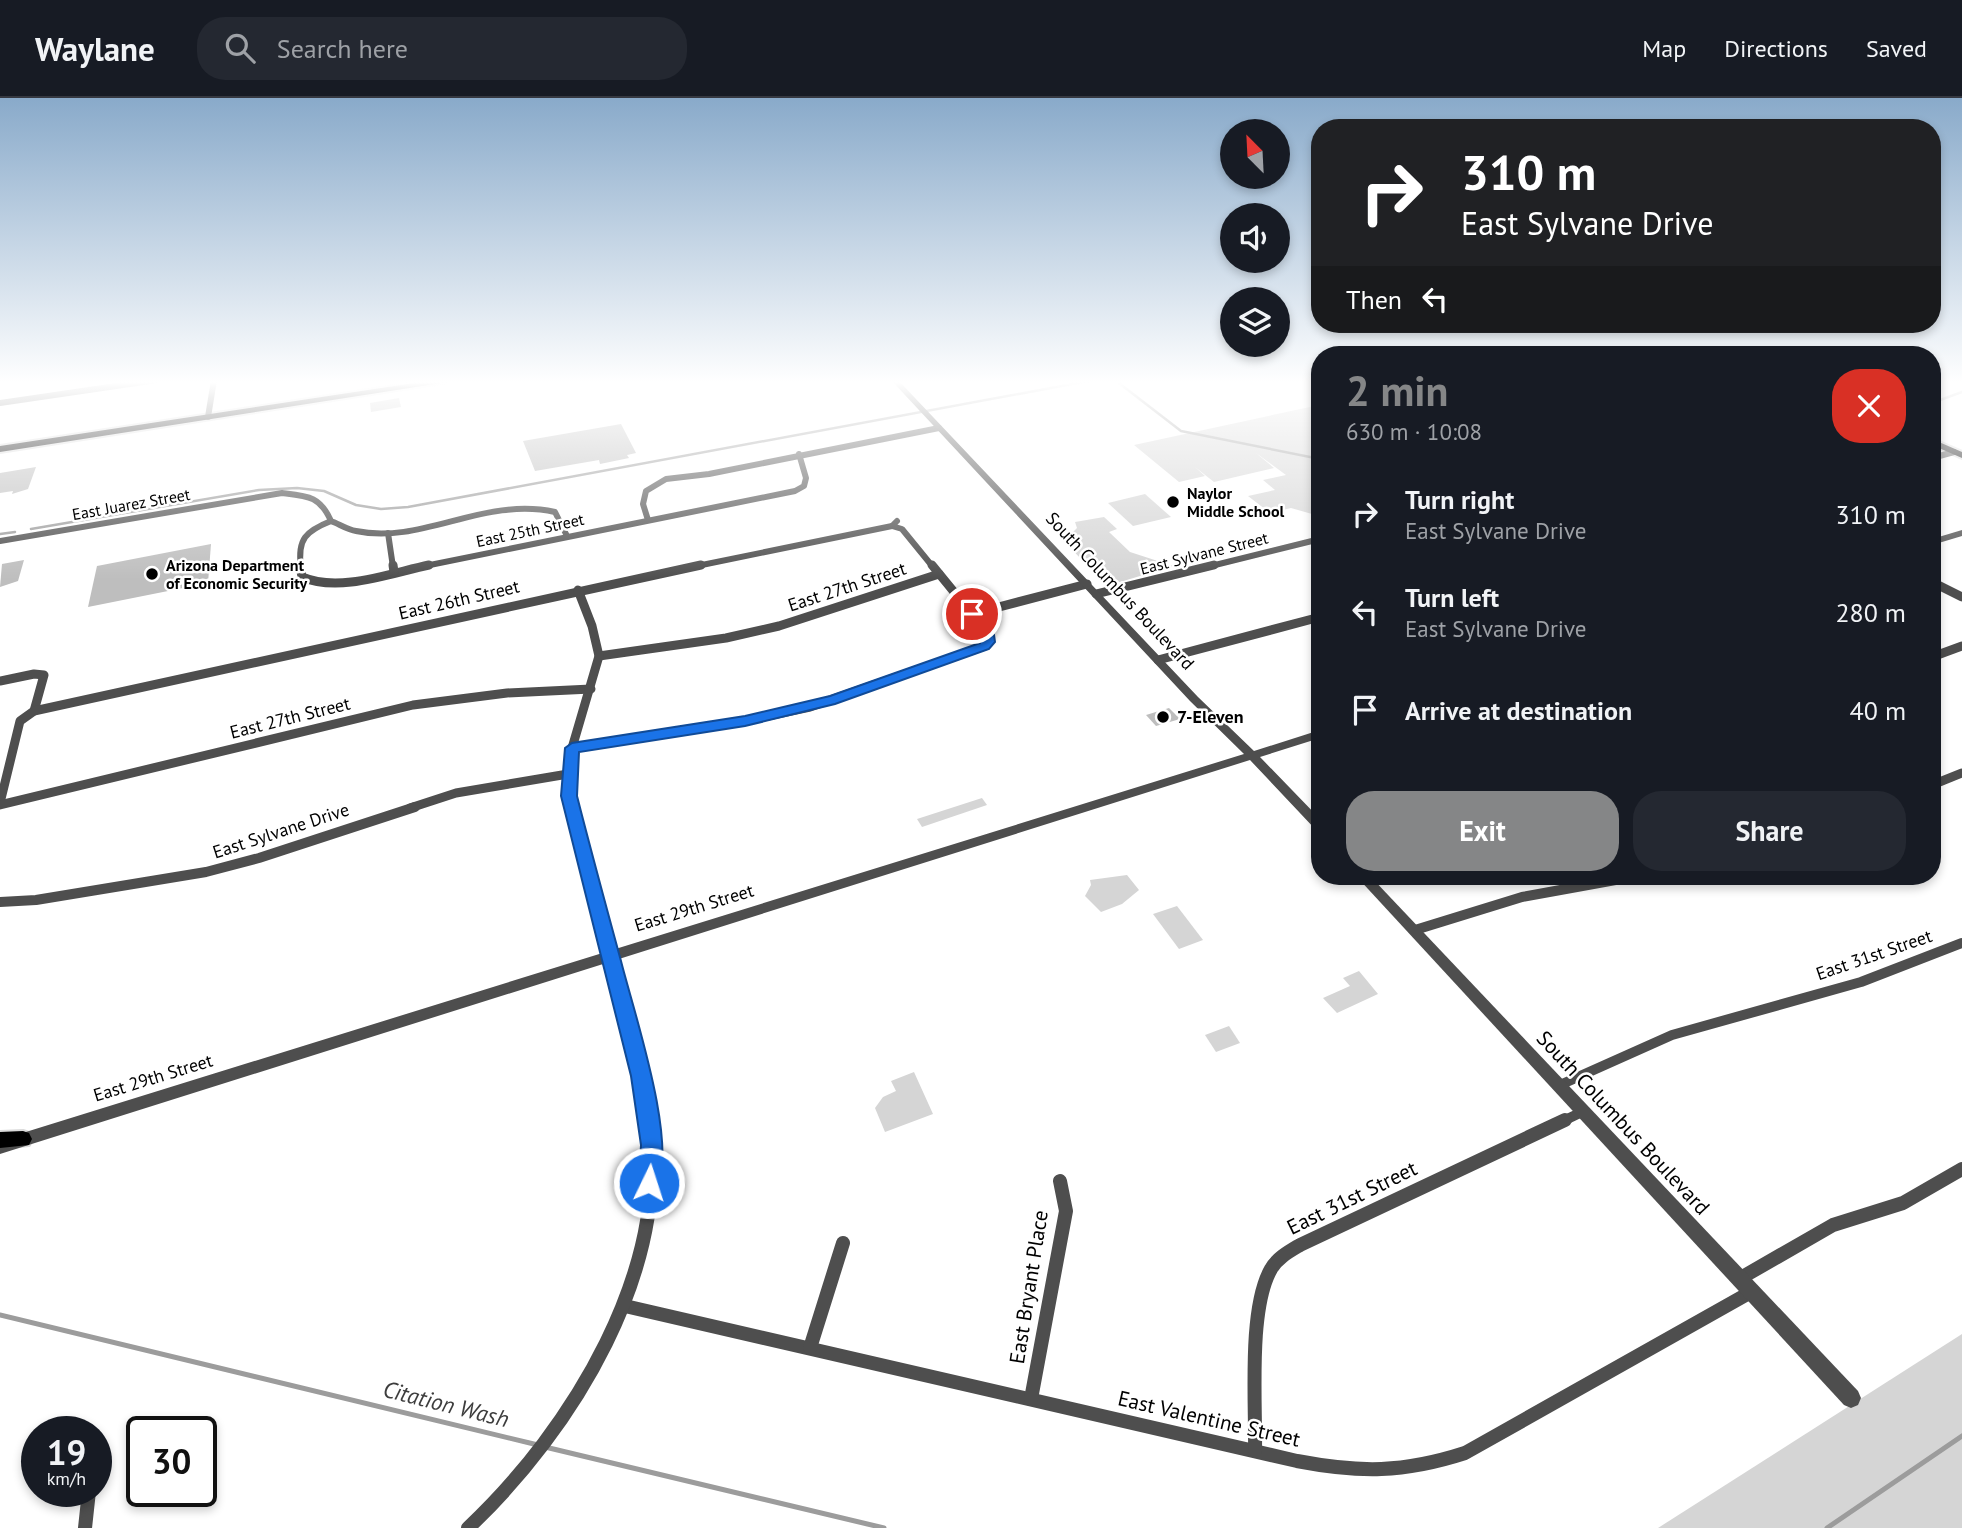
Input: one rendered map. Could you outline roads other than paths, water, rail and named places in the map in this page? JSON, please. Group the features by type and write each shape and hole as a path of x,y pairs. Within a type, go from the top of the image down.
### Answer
{"main road":[{"path":"0,1140 23,1139"}],"street":[{"path":"648,520 643,504 646,491 660,482 837,447"},
{"name":"South Columbus Boulevard","path":"957,447 1311,817"},
{"path":"1941,456 1959,451"},
{"name":"East 25th Street","path":"331,521 310,529 301,538 298,546 302,577 310,582 330,582 394,572 795,491 804,486 806,478 799,454"},
{"name":"East Juarez Street","path":"0,541 255,496 282,494 307,496 324,505 331,521"},
{"path":"331,521 351,532 388,533 531,506 555,512 567,536"},
{"name":"East 26th Street","path":"34,711 578,590 895,523 939,574"},
{"path":"388,533 394,572"},
{"path":"1941,539 1962,533"},
{"name":"East Sylvane Street","path":"1096,594 1311,541"},
{"path":"572,748 745,721 810,706 993,643 939,574"},
{"name":"East 27th Street","path":"599,656 726,638 779,626 939,574"},
{"path":"972,614 1087,584"},
{"path":"1941,586 1962,597"},
{"path":"468,1528 502,1497 567,1411 625,1306 643,1234 652,1145 641,1076 572,811 568,774 572,748 599,656 592,626 578,590"},
{"path":"1158,660 1311,619"},
{"path":"1941,654 1962,646"},
{"path":"0,681 34,674 44,675 34,711 20,721 0,804"},
{"name":"East 27th Street","path":"0,804 403,707 507,693 591,690"},
{"name":"East 29th Street","path":"0,1147 1311,737"},
{"path":"1941,781 1962,773"},
{"name":"East Sylvane Drive","path":"0,902 36,900 206,872 268,855 456,793 568,774"},
{"name":"South Columbus Boulevard","path":"1371,885 1851,1398"},
{"path":"1415,930 1466,910 1516,896 1583,885"},
{"name":"East 31st Street","path":"1560,1085 1684,1031 1849,987 1931,958 1962,943"},
{"name":"East 31st Street","path":"1255,1451 1259,1314 1263,1288 1277,1261 1300,1245 1584,1111"},
{"path":"1739,1279 1832,1225 1903,1203 1962,1170"},
{"name":"East Bryant Place","path":"1031,1399 1066,1212 1060,1181"},
{"path":"810,1349 843,1242"},
{"name":"East Valentine Street","path":"625,1306 1255,1451 1358,1472 1381,1473 1439,1462 1485,1443 1751,1292"},
{"path":"85,1528 87,1507"}],"waterway":[{"path":"31,529 259,490 297,488 324,491 356,505 381,509 408,507 734,447"},
{"path":"1259,447 1311,457"},
{"path":"0,534 15,532"},
{"name":"Citation Wash","path":"0,1315 538,1445"},
{"path":"1827,1528 1962,1436"},
{"name":"Citation Wash","path":"545,1447 884,1528"}],"place":[{"name":"Naylor Middle School","path":"1173,502"},
{"name":"Arizona Department of Economic Security","path":"152,574"},
{"name":"7-Eleven","path":"1163,717"}]}
